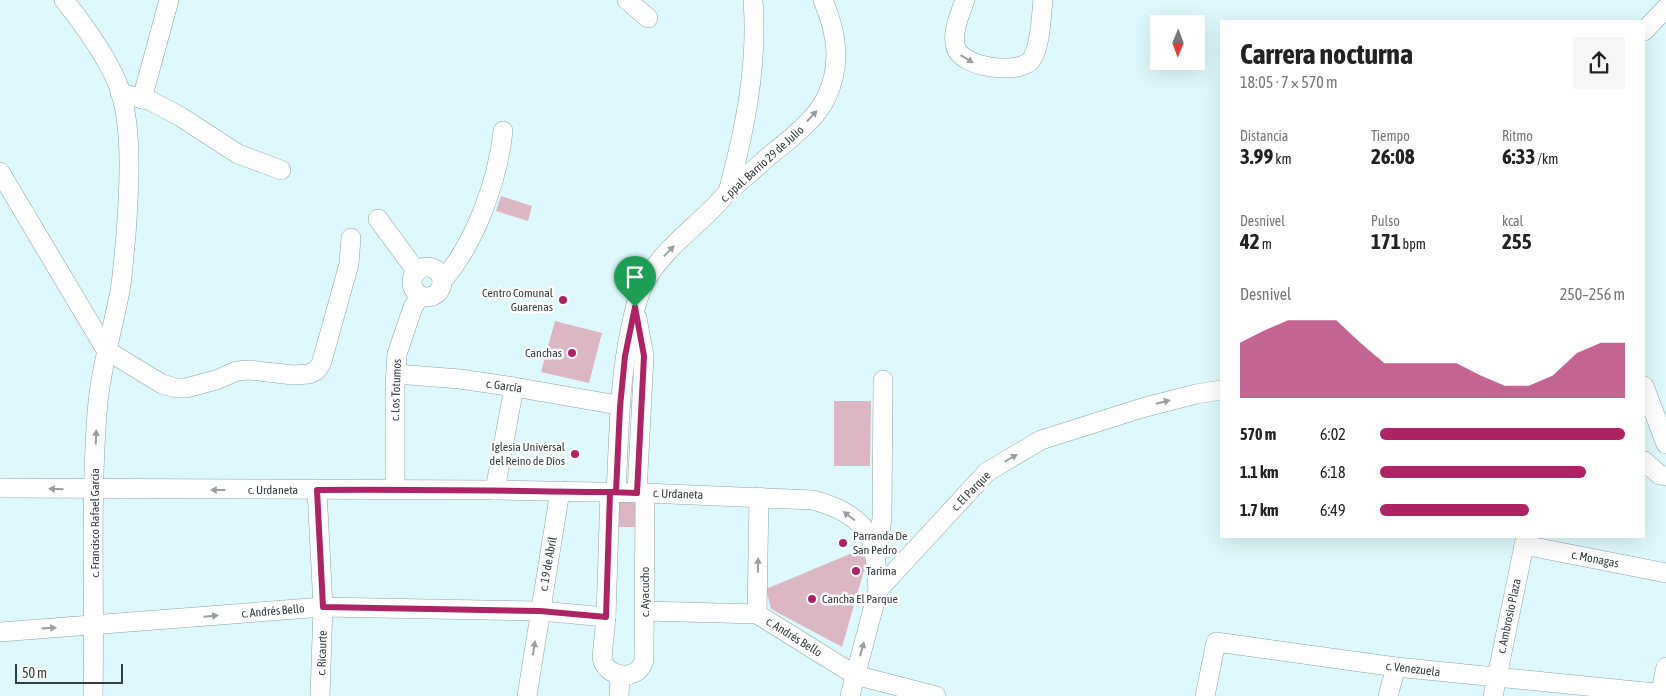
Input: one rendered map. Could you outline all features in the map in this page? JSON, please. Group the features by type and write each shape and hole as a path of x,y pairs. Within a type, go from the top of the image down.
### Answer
{"street":[{"name":"c. Francisco Rafael García","path":"64,0 90,34 117,82 126,116 129,190 120,290 106,350 97,412 94,489 93,696"},
{"path":"142,99 169,0"},
{"path":"627,0 648,18"},
{"path":"728,192 739,151 750,83 755,26 753,0"},
{"name":"c. ppal. Barrio 29 de Julio","path":"613,492 625,356 635,307 646,280 660,260 728,192 787,143 815,115 826,100 832,85 837,58 832,21 823,0"},
{"path":"965,0 956,26 956,50 965,60 982,66 993,67 1020,66 1028,63 1032,58 1036,49 1043,0"},
{"path":"1645,30 1666,8"},
{"path":"120,94 150,101 181,117 238,154 281,170"},
{"path":"442,281 436,271 426,267 417,272 412,280 412,287 420,296 433,296 441,288 442,281 454,268 468,245 482,211 501,151 503,131"},
{"path":"0,172 106,350 162,384 176,388 196,386 237,371 250,370 293,376 309,374 317,370 321,364 350,264 351,238"},
{"path":"378,219 417,272"},
{"name":"c. Los Totumos","path":"395,490 397,354 402,334 413,307 420,296"},
{"path":"635,307 644,356 641,493"},
{"name":"c. García","path":"396,374 460,379 612,404"},
{"path":"876,562 882,518 883,380"},
{"path":"495,490 514,387"},
{"path":"1645,389 1666,444"},
{"name":"c. El Parque","path":"850,696 878,590 987,472 1041,440 1142,408 1196,394 1220,390"},
{"path":"1645,462 1660,475 1666,476"},
{"name":"c. Urdaneta","path":"0,488 495,490 613,492 813,500 837,507 854,519 870,536 876,562 878,590"},
{"name":"c. Ricaurte","path":"317,490 323,607 320,696"},
{"name":"c. 19 de Abril","path":"527,696 560,491"},
{"path":"613,492 602,658 603,664 608,671 620,676 619,696"},
{"name":"c. Ayacucho","path":"620,676 633,673 643,665 644,610 641,493"},
{"path":"757,614 759,497"},
{"name":"c. Monagas","path":"1525,540 1666,573"},
{"name":"c. Ambrosio Plaza","path":"1494,687 1525,540"},
{"name":"c. Andrés Bello","path":"0,632 323,607 540,611 606,617"},
{"name":"c. Andrés Bello","path":"644,610 757,614 855,675 936,696"},
{"name":"c. Venezuela","path":"1205,696 1216,642 1396,668 1494,687 1662,695"},
{"path":"1662,695 1666,667"},
{"path":"1388,696 1396,668"}],"shaded area":[{"path":"501,196 532,206 528,221 496,211"},
{"name":"Canchas","path":"555,321 602,333 589,383 541,372"},
{"path":"834,401 871,401 870,466 834,466"},
{"path":"615,498 641,498 640,527 615,527"},
{"name":"Cancha El Parque","path":"862,549 867,560 842,647 771,609 766,589"}],"place":[{"name":"Centro Comunal Guarenas","path":"563,300"},
{"name":"Canchas","path":"572,353"},
{"name":"Iglesia Universal del Reino de Dios","path":"575,454"},
{"name":"Parranda De San Pedro","path":"843,543"},
{"name":"Tarima","path":"856,571"},
{"name":"Cancha El Parque","path":"812,599"}],"route":[{"path":"635,307 644,356 637,493 610,492 606,617 540,611 323,607 317,490 616,492 620,407 625,356 635,307"}]}
